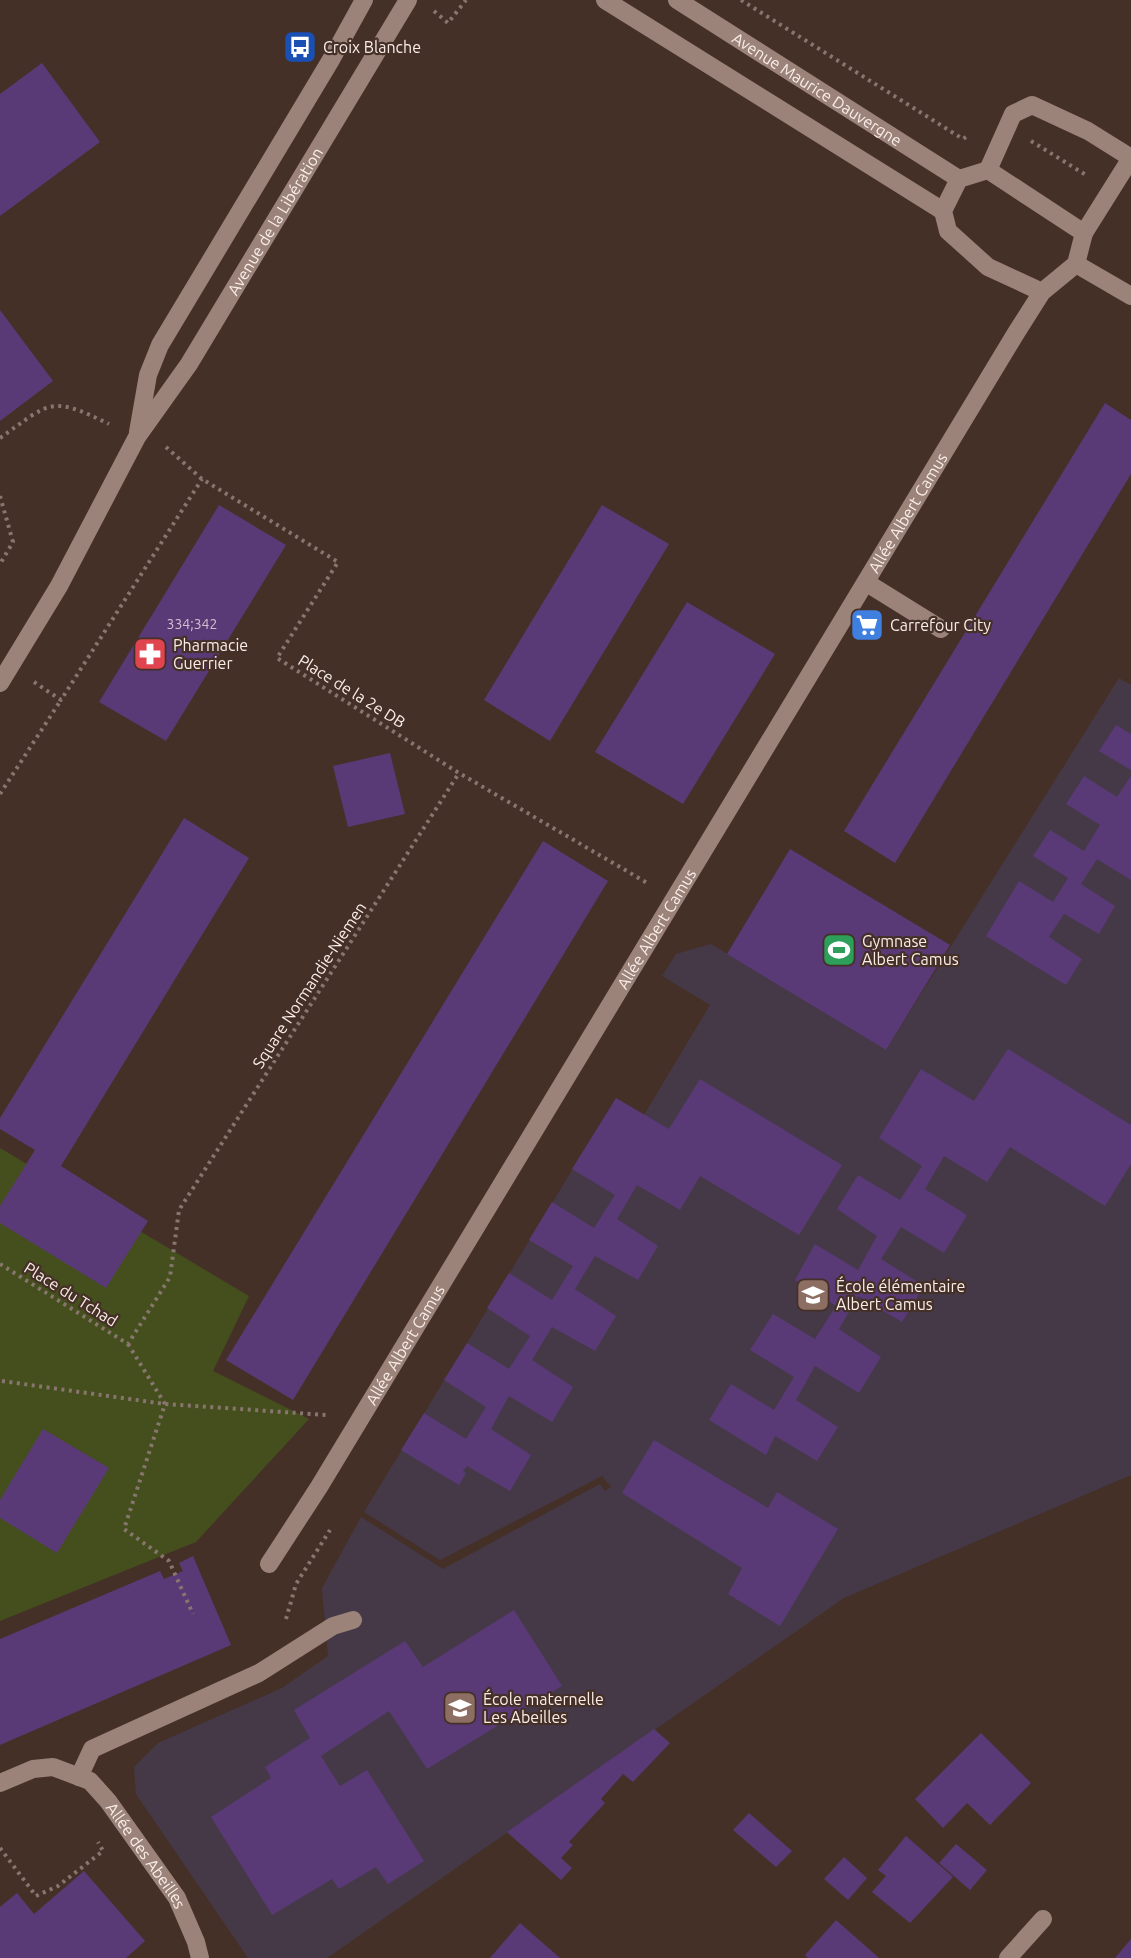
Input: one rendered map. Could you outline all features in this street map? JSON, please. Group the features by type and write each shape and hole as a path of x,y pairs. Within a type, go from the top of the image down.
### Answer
{"street":[{"name":"Avenue de la Libération","path":"137,437 148,375 160,345 332,58 364,0"},
{"name":"Avenue de la Libération","path":"0,682 59,586 137,437 189,364 408,0"},
{"path":"605,0 943,211"},
{"name":"Avenue Maurice Dauvergne","path":"677,0 959,179"},
{"path":"1042,292 988,267 948,231 943,211 959,179 988,170 1013,114 1032,105 1088,131 1131,158 1084,233 1076,264 1131,296"},
{"path":"988,170 1084,233"},
{"name":"Allée Albert Camus","path":"269,1564 325,1477 1042,292 1076,264"},
{"path":"867,583 941,629"},
{"path":"0,1783 33,1769 53,1767 74,1775 92,1749 259,1673 333,1626 353,1620"},
{"name":"Allée des Abeilles","path":"74,1775 90,1781 108,1801 177,1898 196,1942 200,1958"},
{"path":"1008,1958 1043,1919"}],"path":[{"path":"426,5 448,23 466,0"},
{"path":"741,0 963,139 975,132 1020,134 1110,191"},
{"name":"Place de la 2e DB","path":"0,438 45,406 74,407 137,437 165,446 202,478 339,562 277,658 459,773 656,888 650,902 668,911"},
{"path":"0,794 202,478"},
{"path":"0,496 13,542 0,564"},
{"path":"0,682 36,682 61,700"},
{"name":"Square Normandie-Niemen","path":"179,1210 459,773"},
{"name":"Place du Tchad","path":"0,1264 128,1344 170,1277 179,1210"},
{"path":"128,1344 165,1404 124,1529 169,1561 193,1614"},
{"path":"1,1380 165,1404 330,1416 324,1425"},
{"path":"284,1627 296,1584 333,1524"},
{"path":"0,1848 36,1896 58,1886 103,1851 93,1835"}],"shaded area":[{"name":"École élémentaire Albert Camus","path":"1119,678 1131,685 1131,1475 844,1598 327,1958 248,1958 136,1794 134,1767 158,1743 282,1688 328,1656 322,1588 361,1517 443,1569 600,1484 605,1491 611,1487 602,1476 440,1560 364,1512 616,1098 644,1115 710,1005 662,976 676,954 711,944 886,1050"}],"green space":[{"path":"0,1148 249,1296 213,1371 309,1419 196,1542 0,1621"}],"building":[{"path":"42,63 100,142 0,216 0,94"},
{"path":"0,310 53,381 0,421"},
{"path":"1105,403 1131,420 1131,474 895,863 844,831"},
{"path":"219,505 286,545 166,741 99,702"},
{"path":"602,505 669,544 550,741 484,700"},
{"path":"687,602 775,654 683,804 595,752"},
{"path":"1116,725 1131,734 1131,770 1099,751"},
{"path":"390,753 405,814 348,827 333,766"},
{"path":"1084,776 1117,797 1131,776 1131,880 1097,859 1081,884 1115,906 1099,934 1064,914 1049,937 1082,959 1066,985 986,936 1019,881 1053,902 1068,878 1033,856 1050,830 1084,851 1100,825 1066,804"},
{"path":"184,818 249,858 61,1166 148,1221 106,1288 0,1223 0,1206 35,1150 0,1129 0,1118"},
{"path":"543,841 608,881 293,1400 226,1360"},
{"name":"Gymnase Albert Camus","path":"790,849 950,945 886,1050 727,954"},
{"path":"1008,1049 1131,1125 1131,1164 1105,1206 1010,1147 987,1182 944,1156 925,1189 967,1215 944,1253 901,1227 881,1259 924,1286 902,1322 858,1296 839,1329 881,1357 859,1393 815,1366 796,1400 838,1427 817,1461 775,1436 766,1455 709,1420 731,1384 774,1410 794,1377 750,1350 773,1314 815,1339 836,1306 795,1280 815,1244 858,1270 877,1236 837,1209 858,1175 900,1200 922,1166 879,1138 921,1069 974,1101"},
{"path":"700,1079 842,1165 799,1235 700,1176 680,1210 637,1185 617,1219 658,1246 638,1280 595,1256 575,1289 616,1316 595,1351 552,1327 532,1360 573,1387 552,1422 509,1396 491,1429 531,1455 510,1491 467,1466 459,1485 401,1450 424,1413 466,1439 486,1407 444,1380 467,1343 509,1369 530,1336 487,1308 509,1273 552,1300 573,1266 529,1240 552,1202 594,1228 615,1195 572,1169 616,1098 669,1129"},
{"path":"43,1429 109,1468 57,1553 0,1518 0,1500"},
{"path":"654,1440 768,1508 777,1492 838,1529 780,1626 728,1594 742,1568 622,1493"},
{"path":"193,1556 231,1645 0,1745 0,1639 160,1571 164,1579 183,1571 179,1563"},
{"path":"514,1610 562,1686 427,1769 389,1711 321,1756 340,1786 367,1770 424,1861 388,1884 376,1867 339,1889 332,1879 272,1915 211,1817 271,1778 265,1767 310,1738 294,1710 405,1641 423,1667"},
{"path":"654,1729 670,1743 633,1782 623,1774 601,1799 605,1803 569,1842 573,1845 561,1858 572,1868 561,1880 507,1832"},
{"path":"981,1733 1031,1783 990,1825 967,1803 943,1828 915,1799"},
{"path":"749,1813 792,1851 776,1867 733,1830"},
{"path":"906,1836 953,1877 910,1923 872,1892 886,1876 878,1870"},
{"path":"956,1844 987,1870 970,1890 939,1863"},
{"path":"844,1857 867,1878 848,1900 824,1879"},
{"path":"84,1871 145,1941 126,1958 0,1958 0,1907 17,1893 34,1914"},
{"path":"836,1920 879,1958 808,1958 805,1955"},
{"path":"520,1923 560,1958 490,1958"},
{"path":"1131,1939 1131,1958 1115,1958"}],"place":[{"name":"Croix Blanche","path":"300,47"},
{"name":"Carrefour City","path":"867,625"},
{"name":"Pharmacie Guerrier","path":"150,654"},
{"name":"Gymnase Albert Camus","path":"839,950"},
{"name":"École élémentaire Albert Camus","path":"813,1295"},
{"name":"École maternelle Les Abeilles","path":"460,1708"}]}
